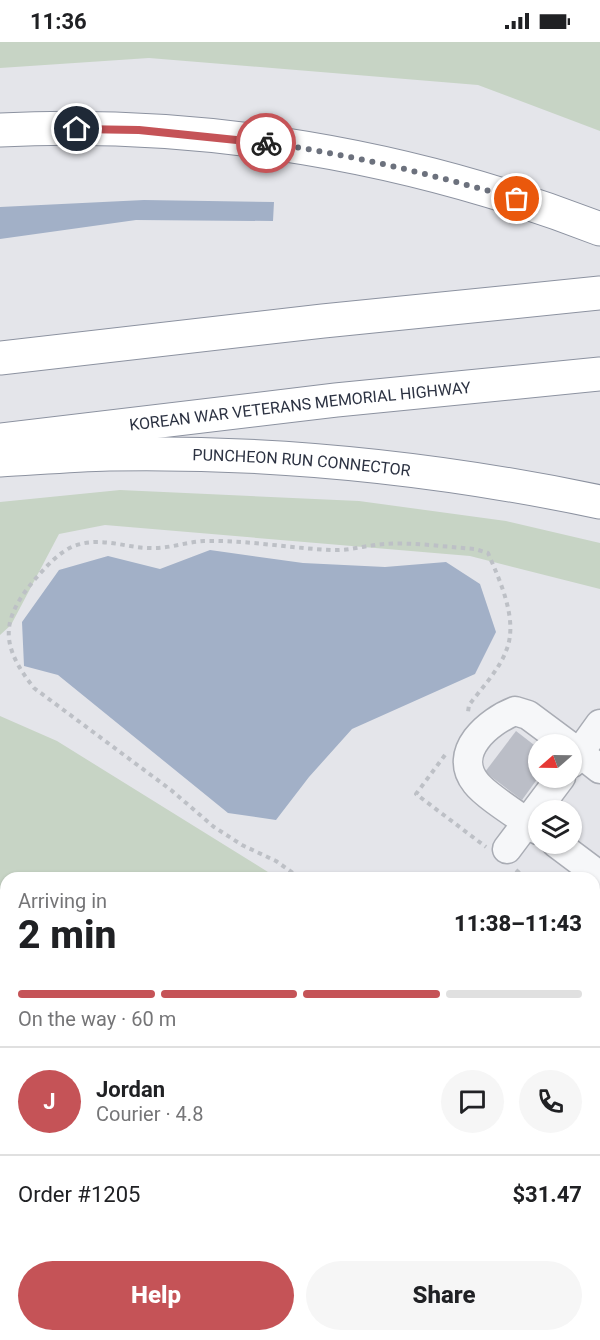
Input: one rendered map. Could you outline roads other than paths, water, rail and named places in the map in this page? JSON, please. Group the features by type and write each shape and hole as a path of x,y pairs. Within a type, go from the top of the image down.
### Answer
{"highway":[{"path":"0,130 139,130 234,138 314,150 457,181 600,229"},
{"path":"0,358 311,322 600,293"},
{"name":"KOREAN WAR VETERANS MEMORIAL HIGHWAY","path":"0,440 336,400 600,374"},
{"name":"PUNCHEON RUN CONNECTOR","path":"0,460 109,454 262,457 331,461 417,470 600,502"}],"lane":[{"path":"528,822 476,783 468,766 470,750 491,722 515,711 528,714 552,734"},
{"path":"582,749 600,724"},
{"path":"507,849 528,830"},
{"path":"571,854 595,872"}],"water":[{"path":"144,200 274,202 273,221 136,220 0,239 0,207"},
{"path":"210,550 303,563 385,567 446,562 480,584 496,632 475,674 352,729 309,777 276,820 228,813 58,675 24,666 22,622 59,570 108,556 160,569"}]}
